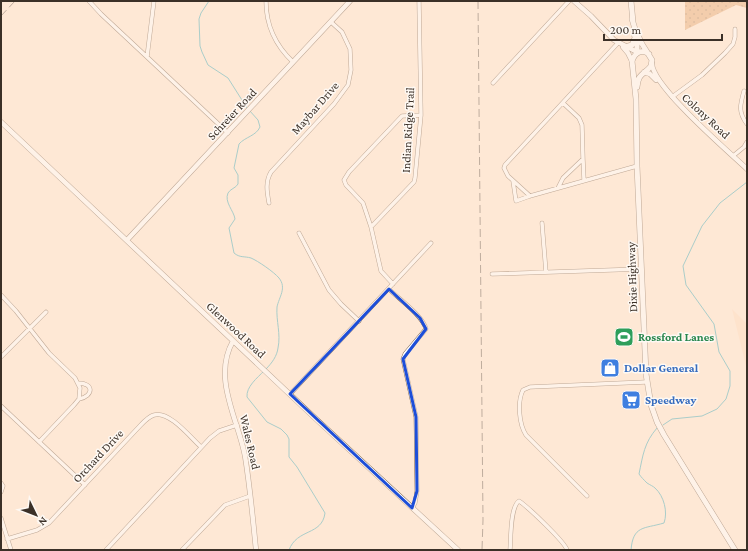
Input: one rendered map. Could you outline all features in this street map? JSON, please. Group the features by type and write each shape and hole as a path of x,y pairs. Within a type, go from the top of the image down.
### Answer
{"main road":[{"path":"631,1 637,52 634,55 632,62 636,70 644,72"},
{"path":"632,19 638,36 649,54 652,63"},
{"path":"621,45 632,44 635,37"},
{"path":"637,52 644,51 649,54"},
{"name":"Dixie Highway","path":"632,62 636,99 637,166 646,382 651,405 664,435 735,550"},
{"name":"Dixie Highway","path":"636,99 638,80 644,72 649,69 652,63"}],"street":[{"path":"89,1 228,133"},
{"path":"147,57 154,1"},
{"path":"266,1 268,21 272,36 280,48 293,62"},
{"name":"Schreier Road","path":"127,240 350,1"},
{"name":"Indian Ridge Trail","path":"371,227 414,182 421,115 419,1"},
{"path":"493,83 569,1"},
{"path":"574,1 614,40 637,52"},
{"name":"Maybar Drive","path":"269,203 267,190 268,178 271,172 334,104 348,85 351,70 350,49 342,32 331,22"},
{"path":"671,96 702,75 725,53 733,44 735,29"},
{"path":"621,45 628,53 632,62"},
{"path":"530,196 513,181 505,171 505,165 563,103 621,45"},
{"name":"Colony Road","path":"652,63 652,68 656,76 671,96"},
{"name":"Colony Road","path":"644,72 653,76 660,87 747,168"},
{"path":"744,91 740,112 741,117 747,124"},
{"path":"563,103 579,118 582,125 584,180"},
{"path":"393,284 381,271 364,203 346,185 344,180 349,172 402,116 421,115"},
{"name":"Glenwood Road","path":"1,122 258,365 458,550"},
{"path":"734,156 744,147 747,142"},
{"path":"558,188 563,178 583,159"},
{"path":"513,181 516,201 584,180 637,166"},
{"path":"542,223 546,272"},
{"path":"299,233 329,290 359,321"},
{"path":"290,394 432,243"},
{"path":"492,274 641,268"},
{"path":"389,289 420,318 425,324 426,329 405,354 403,359 416,417 417,492 415,503 412,508"},
{"path":"1,295 16,311 49,353 71,373 78,383 80,390 79,398 74,405 40,442"},
{"path":"1,357 46,312"},
{"name":"Wales Road","path":"233,341 225,368 225,383 244,455 256,550"},
{"path":"587,496 526,435 520,417 520,399 523,390 530,387 542,386 646,382"},
{"path":"78,383 86,384 91,389 87,396 79,398"},
{"path":"1,406 85,485"},
{"name":"Orchard Drive","path":"8,539 37,530 49,523 137,429 153,416 160,415 169,418 201,447"},
{"path":"106,550 201,447 219,431 237,425"},
{"path":"1,482 3,486 1,492"},
{"path":"182,550 225,505 232,501 250,496"},
{"path":"510,550 513,512 519,501 559,538 567,550"},
{"path":"1,518 11,550"}],"highlighted area":[{"path":"389,289 420,318 426,329 403,359 416,417 417,491 412,508 290,394"}],"shaded area":[{"path":"685,1 747,1 747,8 736,5 685,30"},
{"path":"732,309 747,324 747,370"}],"waterway":[{"path":"209,1 199,19 200,46 202,52 208,65 228,78 247,108"},
{"path":"249,110 258,120 260,127 256,132 239,144 234,168 238,175 238,184 228,193 227,200 235,219 229,228 234,253 236,255 251,258 262,264 279,278 282,285 282,292 277,307 279,338 277,354 266,369"},
{"path":"663,425 672,419 702,416 717,409 726,399 730,386 730,371 719,352 714,324 686,285 683,266 702,226 720,203 747,182"},
{"path":"264,371 250,386 247,397 267,422 281,429 287,435 289,439 289,457 297,467 325,513 323,520 319,525 298,538 289,550"},
{"path":"631,550 632,542 637,532 641,529 664,523 665,519 666,514 661,495 639,474 647,444 657,428"}],"railway":[{"path":"1,16 15,1"},
{"path":"478,1 483,520 482,550"}],"place":[{"name":"Rossford Lanes","path":"624,337"},
{"name":"Dollar General","path":"610,368"},
{"name":"Speedway","path":"631,400"}]}
